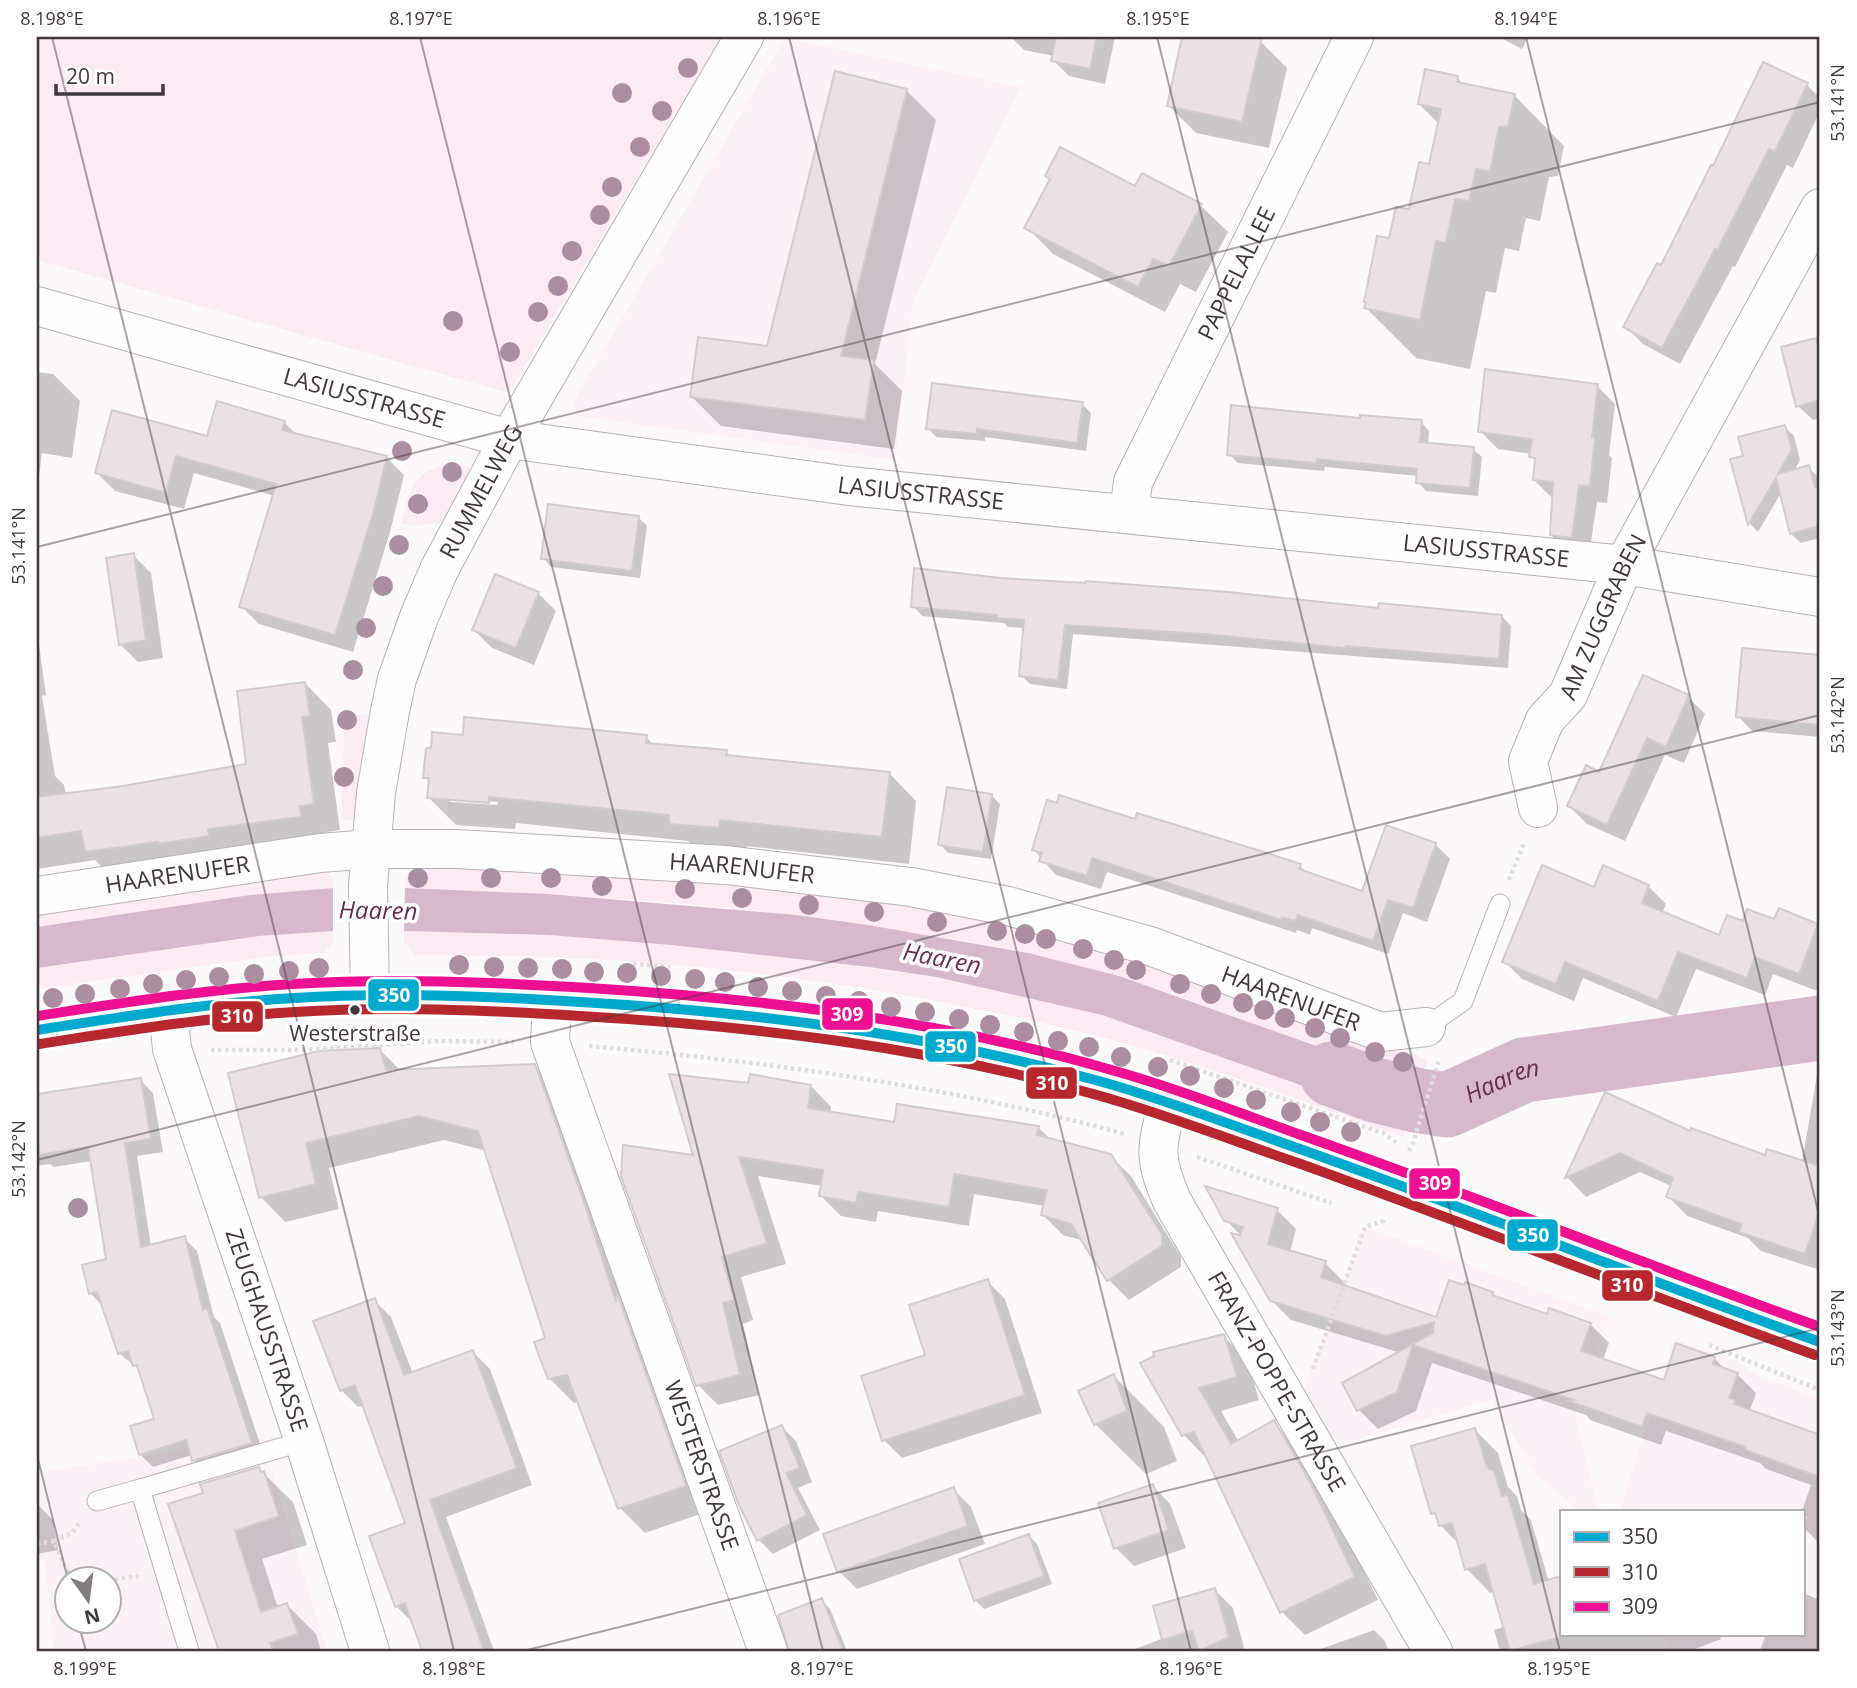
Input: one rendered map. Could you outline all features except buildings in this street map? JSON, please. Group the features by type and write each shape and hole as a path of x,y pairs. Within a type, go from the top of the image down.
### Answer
{"street":[{"name":"RUMMELWEG","path":"370,996 372,829 381,753 400,670 439,570 509,439 744,37"},
{"name":"PAPPELALLEE","path":"1129,513 1133,482 1354,37"},
{"name":"AM ZUGGRABEN","path":"1538,808 1528,761 1545,720 1568,695 1624,565 1820,208"},
{"name":"LASIUSSTRASSE","path":"37,306 509,439 849,486 1624,565 1820,597"},
{"name":"HAARENUFER","path":"37,896 320,853 370,867 457,849 726,865 911,887 1008,906 1150,946 1381,1032 1426,1027"},
{"path":"37,1030 168,1010 283,999 370,996 470,996 648,1005 849,1029 1026,1063 1085,1077 1168,1103 1395,1182 1820,1342"},
{"name":"WESTERSTRASSE","path":"552,1000 550,1042 768,1651"},
{"name":"ZEUGHAUSSTRASSE","path":"168,1010 172,1049 304,1441 370,1651"},
{"name":"FRANZ-POPPE-STRASSE","path":"1168,1103 1157,1143 1159,1170 1172,1201 1433,1651"}],"lane":[{"path":"1426,1027 1463,1001 1500,904"},
{"path":"97,1502 304,1441"},
{"path":"140,1489 190,1651"}],"path":[{"path":"1500,904 1538,808"},
{"path":"172,1049 303,1050 440,1041 550,1042 696,1055 911,1086 1079,1122 1157,1143 1333,1204"},
{"path":"1414,1140 1438,1064"},
{"path":"1383,1221 1386,1210"},
{"path":"1370,1217 1395,1226"},
{"path":"1295,1415 1365,1227 1383,1221"},
{"path":"1700,1341 1820,1390"},
{"path":"37,1544 54,1541 65,1566"}],"shaded area":[{"path":"37,37 721,37 509,393 37,260"},
{"path":"785,38 1021,87 913,301 895,460 577,416 573,403"},
{"path":"444,465 469,466 471,470 444,523 412,526 401,523 413,486 424,474"},
{"path":"372,713 356,820 341,820 345,718"},
{"path":"421,857 550,865 943,905 1258,995 1428,1060 1422,1080 1333,1053 1149,986 990,945 860,924 731,908 405,888 405,879"},
{"path":"322,864 333,879 333,888 250,895 37,927 37,906"},
{"path":"333,931 333,941 324,953 264,957 37,989 37,968 259,936"},
{"path":"404,931 549,935 671,945 936,977 1102,1015 1374,1111 1409,1120 1403,1137 1174,1058 1097,1036 932,1000 765,974 653,963 415,955 404,941"},
{"path":"1365,1227 1610,1317 1575,1415 1598,1510 1578,1510 1537,1475 1492,1399 1316,1452 1295,1415"},
{"path":"1674,1339 1738,1362 1757,1375 1820,1399 1820,1651 1669,1651 1660,1636 1804,1636 1804,1510 1620,1510"},
{"path":"261,1438 327,1651 54,1651 53,1636 122,1636 122,1566 52,1566 52,1631 45,1560 37,1560 37,1473"}],"water":[{"path":"333,888 548,894 796,915 1028,953 1119,976 1381,1069 1422,1080 1409,1120 1374,1111 1102,1015 936,977 671,945 549,935 333,931 259,936 37,968 37,927 250,895"}],"pier":[{"path":"333,885 405,885 404,934 333,935"}],"waterway":[{"name":"Haaren","path":"1332,1074 1375,1090 1447,1105 1524,1070 1820,1028"}],"transit line":[{"name":"309","path":"37,1016 229,989 330,982 404,981 515,984 720,998 916,1025 1045,1052 1181,1092 1820,1327"},
{"name":"350","path":"37,1030 230,1003 330,996 401,995 645,1006 776,1019 906,1038 1035,1065 1099,1081 1175,1105 1820,1342"},
{"name":"310","path":"39,1044 231,1017 330,1010 401,1009 645,1020 776,1033 905,1052 1034,1078 1148,1110 1815,1355"}],"place":[{"name":"Westerstraße","path":"355,1010"}]}
